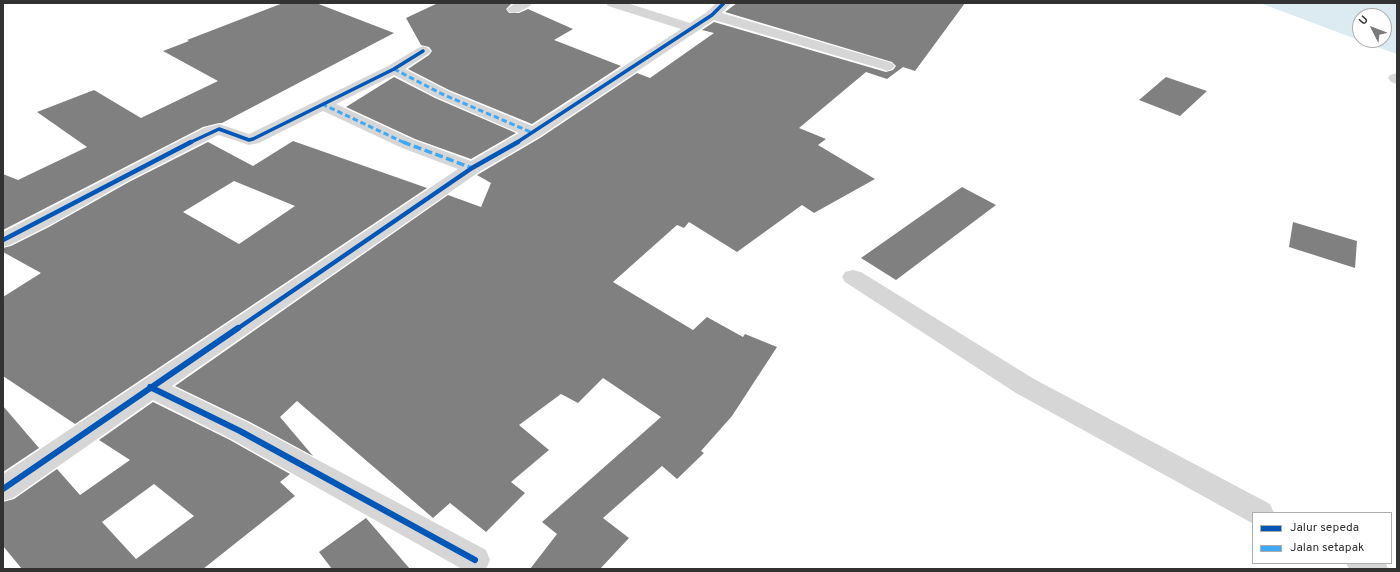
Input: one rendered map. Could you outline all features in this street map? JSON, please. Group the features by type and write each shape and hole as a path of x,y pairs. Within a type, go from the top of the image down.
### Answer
{"street":[{"path":"613,3 692,28"},
{"path":"3,489 472,168 533,133 692,28 718,9 887,66"},
{"path":"3,240 210,132 219,129 248,140 253,139 423,52"},
{"path":"394,68 442,94 533,133"},
{"path":"322,104 408,144 472,168"},
{"path":"854,277 1025,386 1258,512"},
{"path":"150,387 240,431 475,560"},
{"path":"1363,564 1373,569"}],"shaded area":[{"path":"1260,3 1397,3 1397,54 1380,48 1392,48 1392,8 1352,8 1352,38"}],"building":[{"path":"283,3 316,3 394,33 222,123 203,127 3,230 3,174 18,180 87,147 37,112 94,90 141,118 218,81 163,51 189,41 187,40"},
{"path":"438,3 512,3 506,9 509,13 519,13 528,9 573,29 554,40 621,66 532,124 449,90 408,69 429,55 432,51 429,47 421,45 406,18"},
{"path":"737,3 965,3 915,71 903,67 887,79 866,72 799,128 826,139 818,145 875,179 814,213 802,205 737,252 689,222 684,228 677,225 613,282 693,330 707,317 743,337 745,334 777,347 732,416 701,451 704,453 677,479 662,466 603,518 629,538 600,569 530,569 557,534 542,522 661,417 603,378 578,403 561,394 519,425 549,450 511,482 525,493 486,532 450,503 433,518 297,401 280,417 313,456 250,422 175,386 448,195 481,207 491,183 477,175 540,138 637,73 650,78 714,33 702,30 714,22 886,72 893,70 896,66 892,62 725,12"},
{"path":"394,77 435,98 516,133 471,159 415,139 346,107"},
{"path":"1166,77 1207,91 1180,116 1139,100"},
{"path":"293,141 427,188 75,424 3,376 3,297 41,273 3,252 3,248 11,246 49,227 129,182 208,142 253,166","holes":["234,181 295,206 239,244 183,212"]},
{"path":"962,187 996,205 896,280 861,258"},
{"path":"1293,222 1357,241 1355,268 1289,247"},
{"path":"153,402 230,440 290,474 280,482 295,496 203,569 22,569 3,546 3,502 14,499 57,469 80,495 130,460 99,440","holes":["154,484 194,516 136,559 102,522"]},
{"path":"3,406 39,448 3,472"},
{"path":"366,518 410,569 332,569 319,552"}],"marked path":[{"path":"394,69 442,94 533,133"},
{"path":"322,104 408,144 472,168"}],"cycle path":[{"path":"3,489 472,168 533,133 712,15 724,3"},
{"path":"3,240 121,177 210,132 219,129 249,140 253,139 394,69 423,51"},
{"path":"150,387 240,431 475,560"}]}
